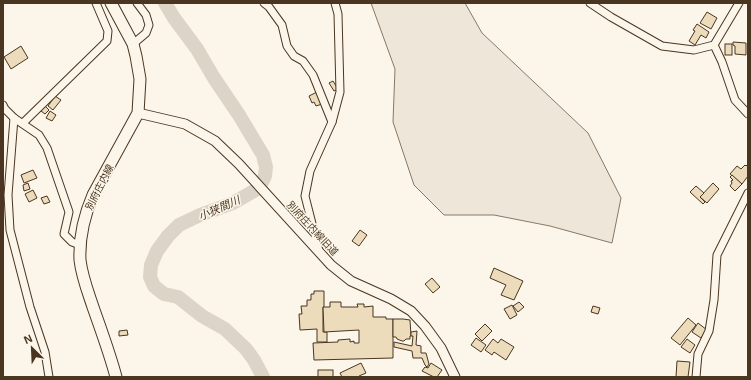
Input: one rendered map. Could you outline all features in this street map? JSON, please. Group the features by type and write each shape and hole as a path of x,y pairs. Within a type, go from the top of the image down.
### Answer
{"main road":[{"name":"別府庄内線","path":"111,3 133,44 136,56 140,79 138,113 93,195 87,209 82,225 80,261 85,283 116,377"}],"street":[{"path":"22,124 107,41 108,31 96,3"},
{"path":"133,44 146,33 149,25 146,15 138,3"},
{"path":"264,3 269,7 282,25 287,46 294,56 303,61 313,75 332,122"},
{"path":"319,251 305,196 310,171 332,122 340,92 338,14 336,3"},
{"path":"590,3 611,17 662,46 694,50 714,45 739,3"},
{"path":"714,45 735,100 748,114"},
{"path":"3,105 14,118 39,135 47,148 69,212 64,234 72,242 80,245"},
{"name":"別府庄内線旧道","path":"138,113 185,124 215,141 239,164 331,265 351,281 391,299 411,311 425,326 441,348 455,377"},
{"path":"14,118 8,195 10,230 30,307 44,352 49,377"},
{"path":"696,377 698,354 709,331 714,300 717,255 748,193"}],"shaded area":[{"path":"371,3 465,3 482,33 588,133 621,198 612,243 550,226 494,215 444,215 414,185 393,122 395,69"}],"building":[{"path":"707,12 717,18 711,29 700,23"},
{"path":"697,24 709,32 706,38 701,35 695,45 689,41"},
{"path":"733,42 746,43 746,55 735,54 735,46 733,45"},
{"path":"725,44 732,44 732,55 725,55"},
{"path":"21,46 28,58 11,69 4,57"},
{"path":"333,81 338,89 334,91 329,83"},
{"path":"317,92 322,104 316,106 314,102 312,103 309,96"},
{"path":"55,96 61,100 53,110 48,106"},
{"path":"45,106 49,110 45,114 41,111"},
{"path":"50,111 56,115 52,121 46,118"},
{"path":"748,164 748,176 742,184 730,174 737,166 741,169"},
{"path":"33,170 37,178 24,183 21,175"},
{"path":"732,175 742,184 735,191 730,186 732,183 731,181 733,180 730,177"},
{"path":"28,183 30,189 24,191 23,185"},
{"path":"713,183 719,189 707,203 700,197"},
{"path":"696,186 704,193 700,197 705,202 703,204 690,192"},
{"path":"33,190 37,198 29,202 25,194"},
{"path":"47,196 50,202 44,204 41,198"},
{"path":"360,230 367,235 359,246 352,241"},
{"path":"494,268 523,281 514,300 501,295 506,285 490,278"},
{"path":"432,278 440,287 433,293 425,284"},
{"path":"314,291 324,291 323,332 327,332 327,342 317,342 317,329 300,330 299,314 302,314 301,306 307,306 307,300 311,300 311,294 314,294"},
{"path":"330,302 341,302 341,307 358,307 357,304 364,304 364,307 373,306 373,317 386,317 386,319 393,319 393,358 314,360 313,343 338,342 338,340 350,339 350,342 354,341 354,343 359,343 359,330 324,332 323,307 330,307"},
{"path":"519,302 524,307 518,312 513,306"},
{"path":"512,305 517,315 510,319 504,309"},
{"path":"593,306 600,308 598,314 591,312"},
{"path":"688,318 696,325 680,345 671,338"},
{"path":"393,319 410,320 410,339 402,341 396,337 393,337"},
{"path":"698,323 707,330 701,338 692,332"},
{"path":"485,324 492,331 482,341 475,334"},
{"path":"127,330 128,335 119,336 119,331"},
{"path":"417,331 416,345 421,346 421,353 426,353 429,364 427,367 422,358 413,358 412,351 394,347 394,342 412,346 413,336 411,336 411,332"},
{"path":"476,338 486,345 481,352 471,345"},
{"path":"493,339 498,343 501,339 514,347 506,360 494,352 492,355 485,350"},
{"path":"687,339 695,345 690,353 681,347"},
{"path":"677,361 690,362 688,377 676,377"},
{"path":"361,363 366,373 359,377 342,377 340,373"},
{"path":"431,363 442,370 437,377 422,371 425,367 428,368"},
{"path":"318,370 333,370 333,377 318,377"}],"waterway":[{"name":"小狭間川","path":"165,3 197,49 214,78 239,115 263,155 266,167 265,176 259,188 233,203 200,215 179,225 168,236 157,251 151,265 150,277 154,286 164,294 178,297 202,316 225,329 246,349 263,377"}]}
